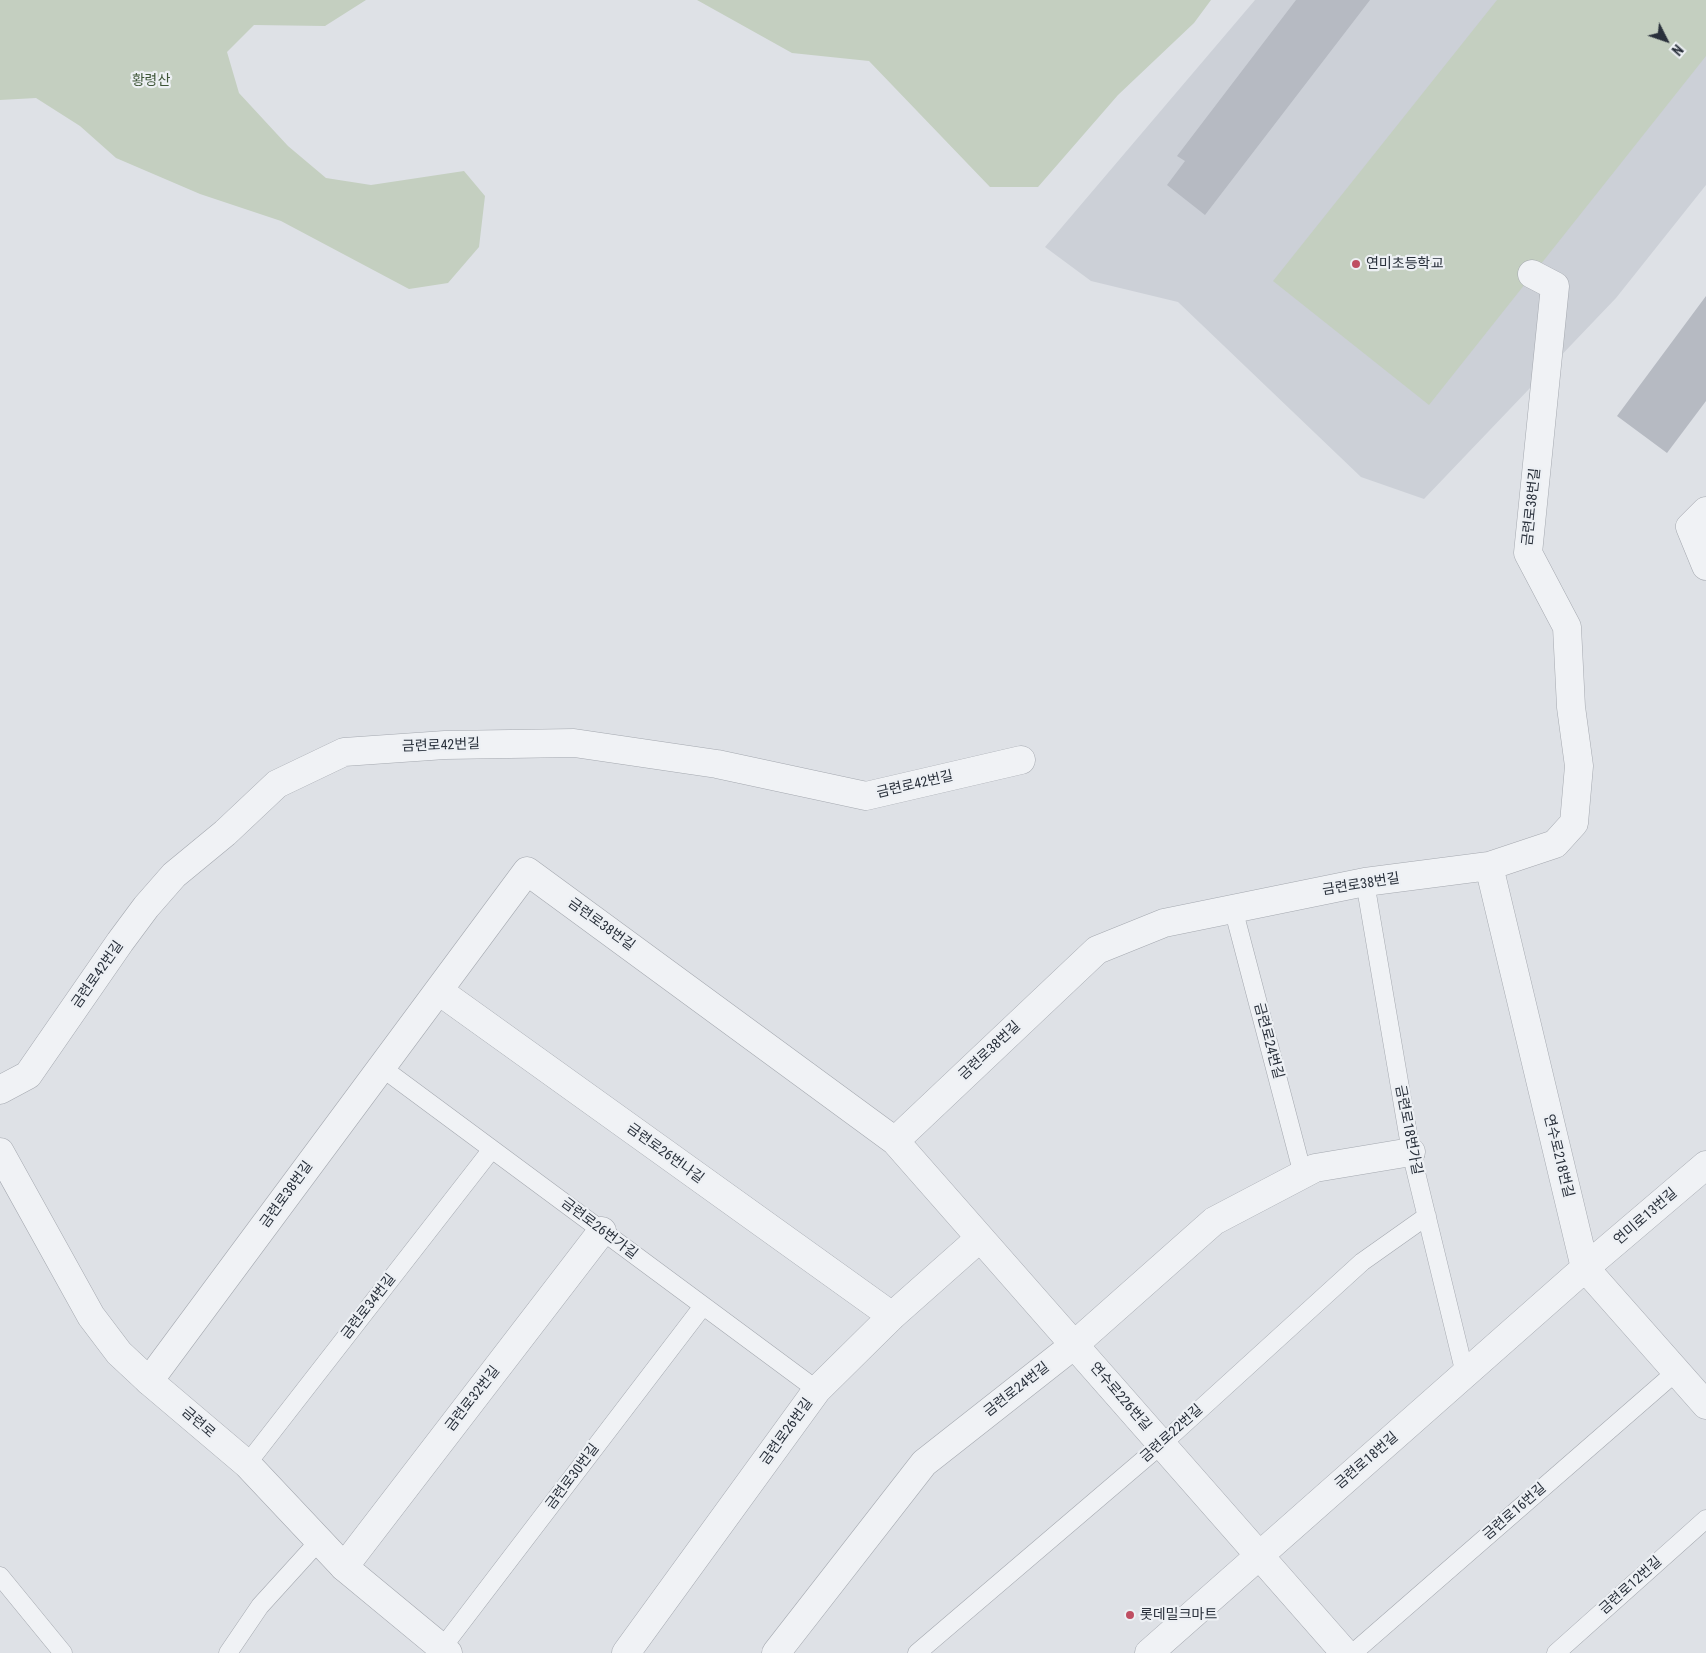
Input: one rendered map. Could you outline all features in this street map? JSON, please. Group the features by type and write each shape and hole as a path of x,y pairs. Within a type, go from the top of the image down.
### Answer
{"street":[{"name":"금련로38번길","path":"150,1381 527,870 895,1141 1097,950 1164,923 1365,882 1489,866 1555,844 1574,823 1579,766 1571,707 1567,627 1528,553 1554,286 1532,274"},
{"path":"1706,511 1690,527 1706,566"},
{"name":"금련로42번길","path":"0,1090 28,1075 120,942 174,875 226,833 277,784 344,752 445,745 574,743 717,764 866,796 1021,760"},
{"name":"연수로218번길","path":"1489,866 1586,1268 1706,1405"},
{"name":"금련로26번나길","path":"439,991 892,1316"},
{"name":"연수로226번길","path":"895,1141 1345,1653"},
{"name":"금련로","path":"0,1152 90,1316 119,1353 246,1464 344,1567 445,1651"},
{"name":"금련로24번길","path":"776,1653 924,1463 1074,1345 1214,1221 1315,1168 1411,1152"},
{"name":"연미로13번길","path":"1586,1268 1706,1165"},
{"name":"금련로32번길","path":"344,1567 602,1231"},
{"name":"금련로26번길","path":"626,1653 818,1390 892,1316 980,1238"},
{"name":"금련로18번길","path":"1150,1653 1586,1268"}],"lane":[{"name":"금련로18번가길","path":"1365,882 1411,1152 1465,1374"},
{"name":"금련로24번길","path":"1233,908 1302,1175"},
{"name":"금련로26번가길","path":"381,1067 818,1390"},
{"name":"금련로34번길","path":"246,1464 492,1149"},
{"name":"금련로22번길","path":"918,1653 1162,1444 1362,1262 1427,1216"},
{"name":"금련로30번길","path":"445,1651 703,1306"},
{"name":"금련로16번길","path":"1353,1653 1676,1371"},
{"name":"금련로12번길","path":"1556,1653 1706,1519"},
{"path":"228,1653 260,1606 319,1541"},
{"path":"0,1576 63,1653"}],"shaded area":[{"name":"연미초등학교","path":"1255,0 1706,0 1706,185 1616,298 1424,499 1361,477 1178,302 1091,281 1045,247"}],"green space":[{"name":"황령산","path":"0,0 366,0 325,26 254,25 227,52 239,93 288,146 326,178 371,185 464,171 485,196 479,247 448,283 409,289 281,221 200,194 116,158 80,126 36,98 0,100"},
{"path":"697,0 1211,0 1194,23 1118,95 1038,187 990,187 869,61 792,53"},
{"path":"1497,0 1706,0 1706,56 1429,405 1273,281"}],"building":[{"path":"1296,0 1370,0 1205,215 1167,185 1185,161 1177,156"},
{"path":"1706,296 1706,401 1667,453 1617,416"}],"place":[{"name":"연미초등학교","path":"1356,264"},
{"name":"롯데밀크마트","path":"1130,1615"}]}
